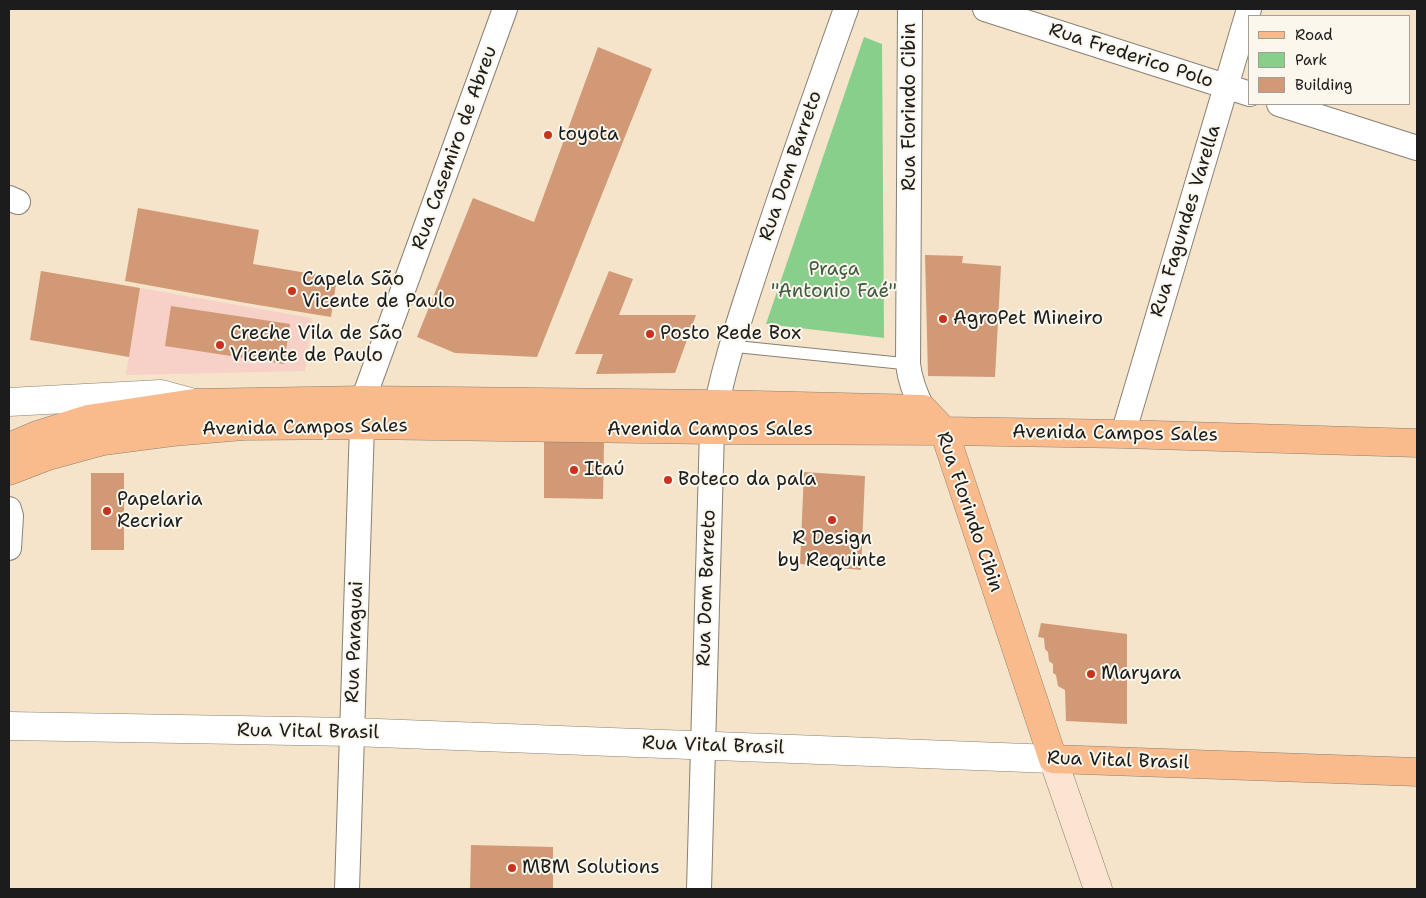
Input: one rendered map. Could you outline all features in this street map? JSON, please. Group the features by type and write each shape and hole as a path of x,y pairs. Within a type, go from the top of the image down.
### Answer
{"main road":[{"name":"Avenida Campos Sales","path":"9,447 37,435 88,419 194,403 712,430 1123,434 1417,443"},
{"name":"Avenida Campos Sales","path":"9,471 48,456 103,441 172,432 363,413 716,404 923,408"},
{"name":"Rua Florindo Cibin","path":"923,408 944,431 1098,889"},
{"name":"Rua Vital Brasil","path":"1053,759 1417,772"}],"street":[{"name":"Rua Casemiro de Abreu","path":"363,413 505,9"},
{"name":"Rua Dom Barreto","path":"699,889 712,430 716,404 731,346 785,181 846,9"},
{"name":"Rua Florindo Cibin","path":"910,9 908,364 914,392 923,408"},
{"name":"Rua Frederico Polo","path":"984,9 1248,93"},
{"name":"Rua Fagundes Varella","path":"1123,434 1249,9"},
{"path":"1282,105 1417,148"},
{"path":"9,402 160,394 194,403"},
{"name":"Rua Paraguai","path":"347,889 363,413"},
{"path":"9,509 11,516 9,548"},
{"name":"Rua Vital Brasil","path":"9,726 352,732 1053,759"}],"lane":[{"path":"731,346 908,364"}],"shaded area":[{"name":"Creche Vila de São Vicente de Paulo","path":"140,288 312,318 305,371 126,375"}],"green space":[{"name":"Praça \"Antonio Faé\"","path":"864,37 882,44 884,338 766,324"}],"building":[{"path":"598,47 652,69 537,357 455,353 417,337 473,198 534,222"},
{"path":"138,208 259,230 253,264 337,278 331,317 125,281"},
{"path":"925,255 963,256 962,263 1001,266 995,377 928,376"},
{"path":"41,271 140,288 129,357 30,340"},
{"name":"Posto Rede Box","path":"609,271 633,279 619,315 696,315 675,373 596,374 603,354 575,354"},
{"path":"171,306 290,324 284,364 165,346"},
{"name":"Itaú","path":"544,441 604,442 603,499 544,498"},
{"name":"R Design by Requinte","path":"804,472 865,476 861,570 800,564"},
{"name":"Papelaria Recriar","path":"91,473 124,473 124,550 91,550"},
{"name":"Maryara","path":"1041,623 1127,634 1127,724 1066,721 1065,690 1058,686 1056,675 1053,673 1053,664 1049,661 1048,652 1045,649 1044,638 1038,637"},
{"name":"MBM Solutions","path":"471,845 553,847 553,889 470,889"}],"place":[{"name":"toyota","path":"548,135"},
{"name":"Capela São Vicente de Paulo","path":"292,291"},
{"name":"AgroPet Mineiro","path":"943,319"},
{"name":"Posto Rede Box","path":"650,334"},
{"name":"Creche Vila de São Vicente de Paulo","path":"220,345"},
{"name":"Itaú","path":"574,470"},
{"name":"Boteco da pala","path":"668,480"},
{"name":"Papelaria Recriar","path":"107,511"},
{"name":"R Design by Requinte","path":"832,520"},
{"name":"Maryara","path":"1091,674"},
{"name":"MBM Solutions","path":"512,868"}]}
